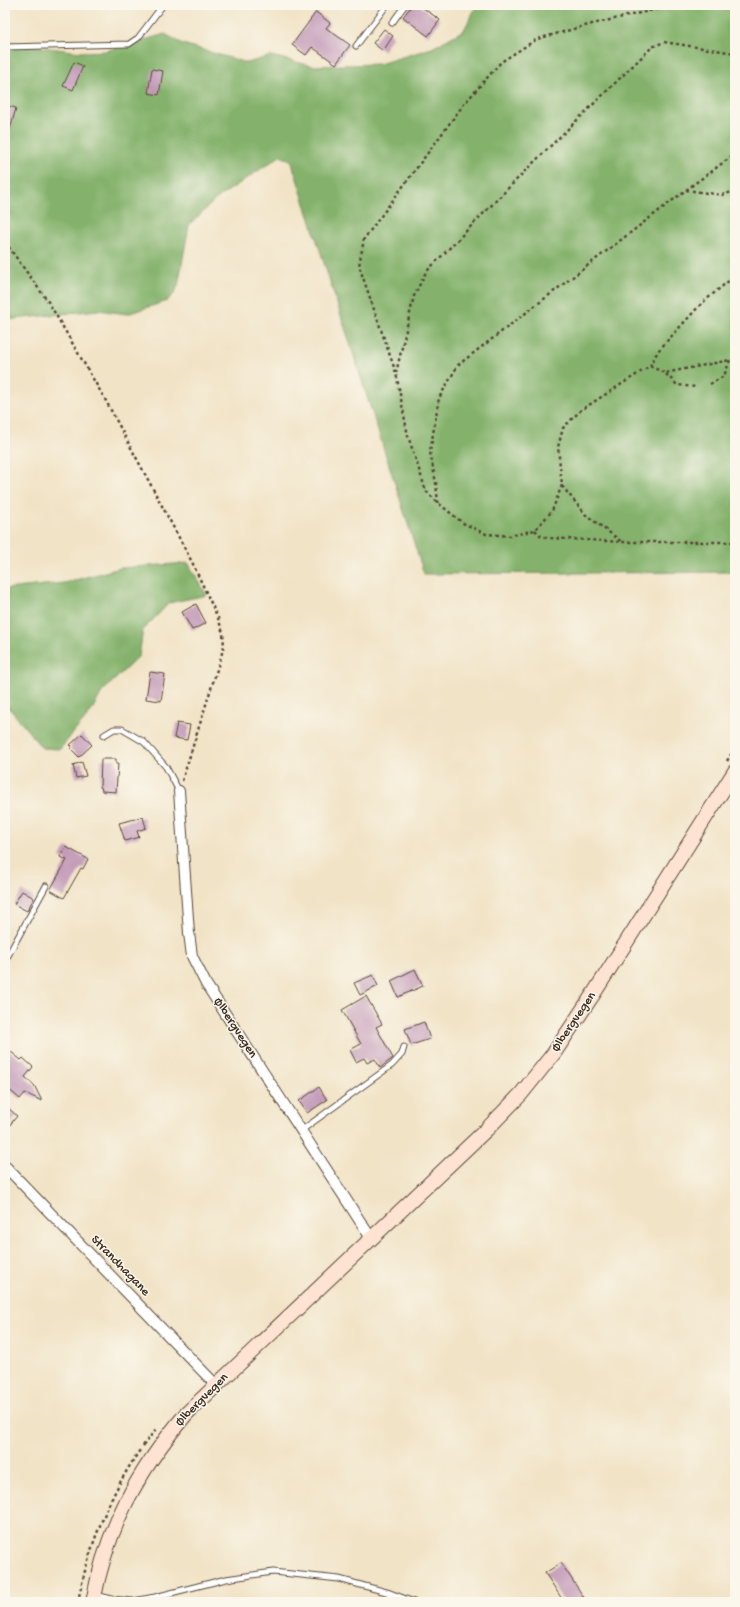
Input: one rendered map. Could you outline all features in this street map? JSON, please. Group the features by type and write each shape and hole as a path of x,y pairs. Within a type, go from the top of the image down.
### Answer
{"main road":[{"name":"Ølbergvegen","path":"94,1598 108,1545 122,1509 138,1478 163,1441 186,1414 487,1129 521,1094 554,1053 619,954 731,766"}],"street":[{"name":"Ølbergvegen","path":"179,791 192,956 206,984 371,1238"},
{"name":"Strandhagane","path":"5,1166 216,1385"}],"lane":[{"path":"5,47 129,44 138,38 163,5"},
{"path":"356,46 387,5"},
{"path":"392,23 405,5"},
{"path":"104,735 114,728 122,729 144,742 166,767 179,791"},
{"path":"5,961 46,886"},
{"path":"302,1130 392,1065 402,1054 404,1047"},
{"path":"94,1598 133,1601 226,1579 273,1572 339,1579 390,1593 414,1602"},
{"path":"388,1602 390,1593"}],"path":[{"path":"675,5 588,25 537,39 501,62 464,104 364,239 360,266 396,373 408,436 426,491 438,503 463,523 486,534 510,536 535,530 552,511 562,485 558,447 563,428 580,410 650,366 658,351 701,304 731,279 735,278"},
{"path":"396,373 414,296 426,272 529,167 652,47 664,42 735,52"},
{"path":"438,503 430,452 439,398 458,365 735,154"},
{"path":"686,190 722,195 735,191"},
{"path":"5,242 49,303 106,401 192,562 218,618 223,633 224,646 179,791"},
{"path":"666,373 735,359"},
{"path":"710,384 724,376 730,360"},
{"path":"650,366 666,373 677,385 696,387"},
{"path":"562,485 586,515 623,542"},
{"path":"535,530 541,536 551,538 623,542 735,542"},
{"path":"731,766 735,748"}],"green space":[{"path":"477,5 735,5 735,572 424,574 291,160 280,156 216,199 189,225 178,286 174,294 167,301 127,314 98,310 5,320 5,56 11,43 81,52 105,51 165,34 183,44 247,63 271,56 313,66 379,64 432,48 464,30"},
{"path":"188,563 207,595 169,603 143,630 139,656 102,692 90,713 60,749 42,748 5,703 5,589 64,583 120,568"}],"building":[{"path":"412,5 419,5 440,20 428,36 403,17"},
{"path":"316,12 330,23 326,28 350,45 336,64 312,47 306,55 292,45"},
{"path":"384,29 393,36 383,51 373,43"},
{"path":"74,62 83,66 73,90 63,86"},
{"path":"152,69 163,71 159,95 148,93"},
{"path":"5,105 16,108 8,137 5,137"},
{"path":"196,604 206,623 192,630 182,612"},
{"path":"150,672 165,674 161,701 146,699"},
{"path":"177,723 190,725 187,740 174,738"},
{"path":"82,734 92,745 79,757 70,748 72,746 70,745"},
{"path":"101,759 116,759 116,764 118,764 116,792 102,791 100,787"},
{"path":"82,762 86,776 76,778 73,765"},
{"path":"143,817 146,828 137,831 139,837 125,841 119,823"},
{"path":"66,847 88,859 83,869 81,868 64,898 50,890 67,860 60,857"},
{"path":"22,891 34,898 27,911 14,904"},
{"path":"415,969 423,986 398,997 391,981"},
{"path":"373,975 378,986 360,995 354,983"},
{"path":"366,996 382,1024 376,1027 393,1058 380,1068 375,1059 367,1063 364,1058 356,1062 350,1050 361,1044 342,1010"},
{"path":"424,1022 430,1039 411,1045 405,1029"},
{"path":"5,1047 21,1060 23,1058 33,1067 25,1077 34,1085 42,1101 25,1093 20,1099 5,1086"},
{"path":"319,1087 327,1100 307,1113 299,1101"},
{"path":"5,1105 17,1116 5,1131"},
{"path":"561,1563 587,1602 564,1602 545,1573"}]}
